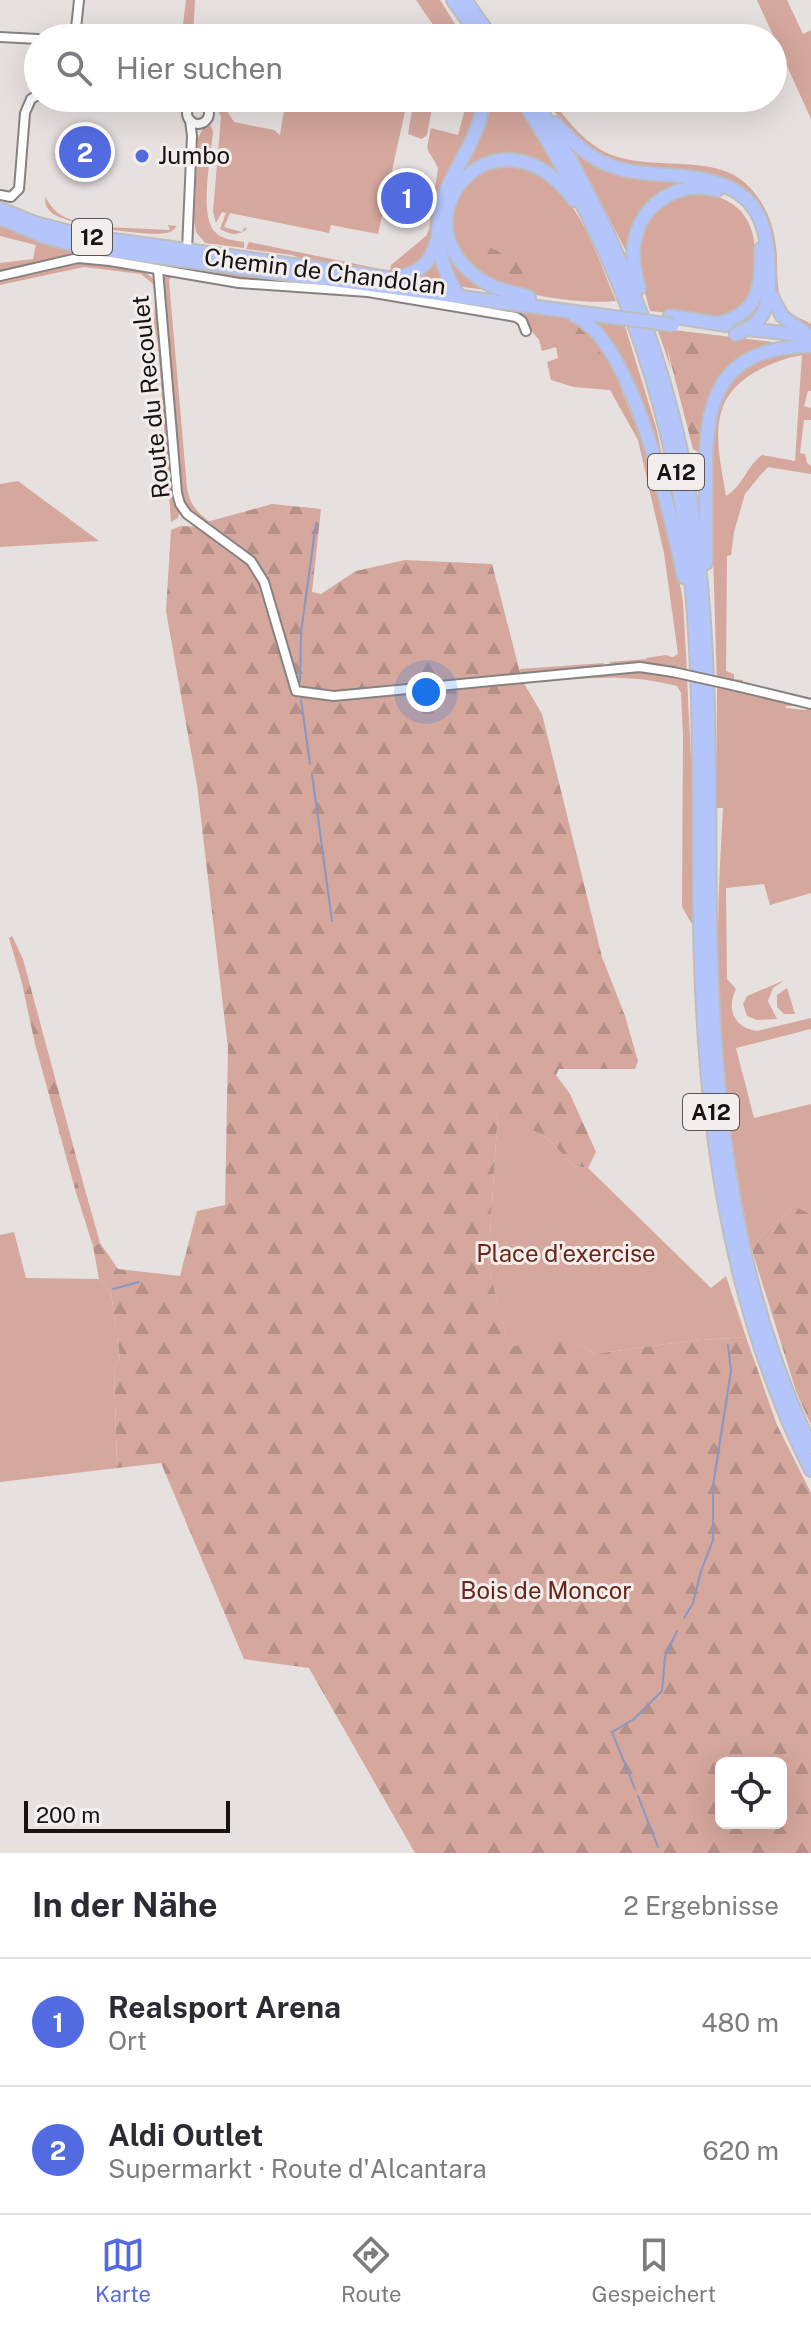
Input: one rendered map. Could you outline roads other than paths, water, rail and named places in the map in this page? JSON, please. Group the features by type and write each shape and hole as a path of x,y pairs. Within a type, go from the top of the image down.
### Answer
{"highway":[{"path":"451,0 462,24"},
{"path":"451,0 469,24"},
{"path":"465,0 482,24"},
{"path":"388,278 404,276 423,268 431,257 444,195 475,135 481,112"},
{"name":"A12","path":"530,112 561,163 595,229 634,321 664,419 684,518 695,628 702,983 714,1143 733,1252 752,1323 780,1402 811,1470"},
{"name":"A12","path":"542,112 600,216 627,275 671,408 689,490 706,650 712,995 727,1160 741,1241 762,1321 786,1391 811,1447"},
{"path":"543,112 582,149 609,165 636,172 707,180 741,195 755,209 765,230 769,290 764,313 750,329"},
{"path":"529,297 482,281 455,255 447,232 448,209 452,196 466,177 485,164 498,160 531,163 560,183 595,229"},
{"path":"651,342 635,272 635,238 650,208 663,197 679,190 700,187 728,195 747,211 758,230 761,256 754,300 743,315 719,323"},
{"name":"12","path":"0,209 35,223 75,233 186,255 557,309 603,311"},
{"name":"12","path":"0,218 63,243 388,278 455,292 529,297 811,345"},
{"path":"437,237 455,292"},
{"path":"769,290 785,319 811,336"},
{"path":"557,309 582,319 598,332 635,405 662,485 695,628"},
{"name":"12","path":"671,321 719,323 811,336"},
{"name":"12","path":"736,334 750,329"},
{"path":"706,650 705,454 707,424 713,402 729,375 752,357 778,348 811,345"}],"street":[{"path":"76,24 79,0"},
{"path":"0,37 24,38"},
{"path":"0,195 11,197 21,186 26,112"},
{"path":"186,255 192,218 194,122 187,112"},
{"path":"194,122 208,116 207,112"},
{"name":"Route du Recoulet","path":"0,276 78,258 158,270 180,504 187,514 251,561 264,582 296,691 334,696 640,667 811,704"},
{"name":"Chemin de Chandolan","path":"158,270 264,285 368,292 516,317 527,331"}],"waterway":[{"path":"300,681 301,633 316,523"},
{"path":"301,700 310,764"},
{"path":"312,774 332,921"},
{"path":"113,1289 139,1282"},
{"path":"684,1618 693,1603 713,1540 713,1486 731,1371 728,1345"},
{"path":"635,1789 612,1732 634,1719 662,1691 665,1657 677,1631"},
{"path":"638,1796 658,1847"}],"place":[{"name":"Aldi Outlet","path":"85,152"},
{"name":"Jumbo","path":"142,156"},
{"name":"Realsport Arena","path":"407,198"}],"park label":[{"name":"Place d'exercise","path":"566,1254"},
{"name":"Bois de Moncor","path":"546,1591"}]}
